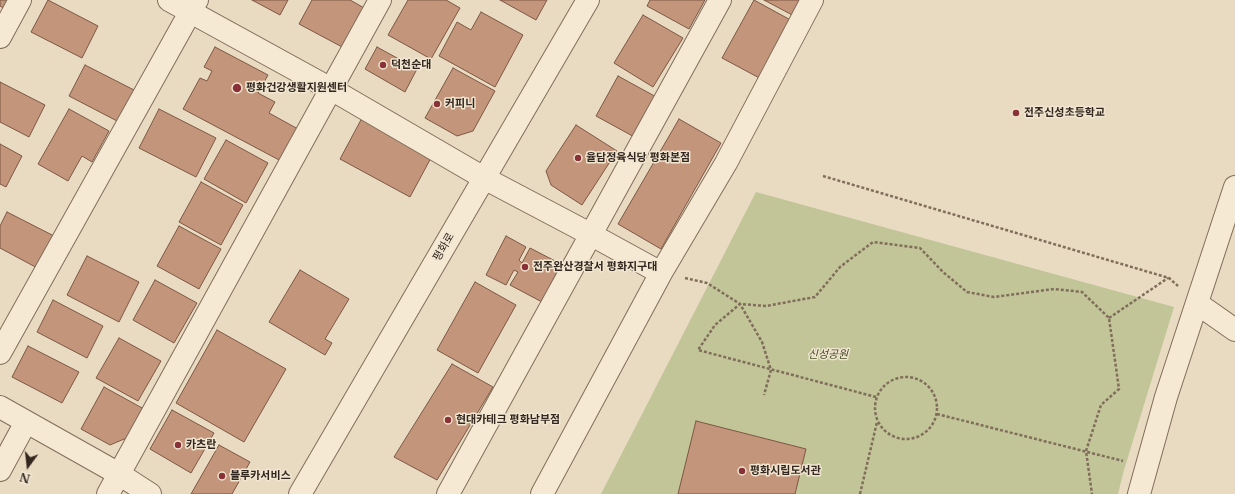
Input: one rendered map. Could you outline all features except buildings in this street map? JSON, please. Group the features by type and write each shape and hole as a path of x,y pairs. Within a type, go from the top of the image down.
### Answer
{"street":[{"path":"0,37 20,0"},
{"path":"169,0 194,6 331,90 484,178 661,273"},
{"path":"108,494 380,0"},
{"name":"평화로","path":"300,494 588,0"},
{"path":"448,494 720,0"},
{"path":"542,494 661,273 726,163 812,0"},
{"path":"0,353 194,6"},
{"path":"1139,494 1166,397 1198,304 1235,187"},
{"path":"1198,304 1235,330"},
{"path":"0,407 119,474 150,494"},
{"path":"0,470 26,422"}],"path":[{"path":"824,176 1169,278 1198,304"},
{"path":"876,398 698,350 715,325 740,304 766,306 815,297 840,267 873,242 920,248 943,272 967,292 994,296 1054,289 1082,292 1109,318 1120,389 1101,405 1086,451 1092,494"},
{"path":"661,273 708,283 740,304 762,342 771,370 764,395"},
{"path":"1109,318 1169,278"},
{"path":"860,494 877,422 874,408 878,392 888,382 902,376 912,377 922,381 935,395 937,414 933,424 925,433 918,437 906,439 896,438 886,432 877,422"},
{"path":"937,414 1147,466"}],"green space":[{"name":"신성공원","path":"756,192 1174,307 1118,494 601,494"}],"place":[{"name":"덕천순대","path":"383,65"},
{"name":"평화건강생활지원센터","path":"237,88"},
{"name":"커피니","path":"437,104"},
{"name":"전주신성초등학교","path":"1016,113"},
{"name":"율담정육식당 평화본점","path":"578,158"},
{"name":"전주완산경찰서 평화지구대","path":"525,267"},
{"name":"현대카테크 평화남부점","path":"448,420"},
{"name":"카츠란","path":"178,445"},
{"name":"평화시립도서관","path":"742,471"},
{"name":"블루카서비스","path":"222,476"}]}
